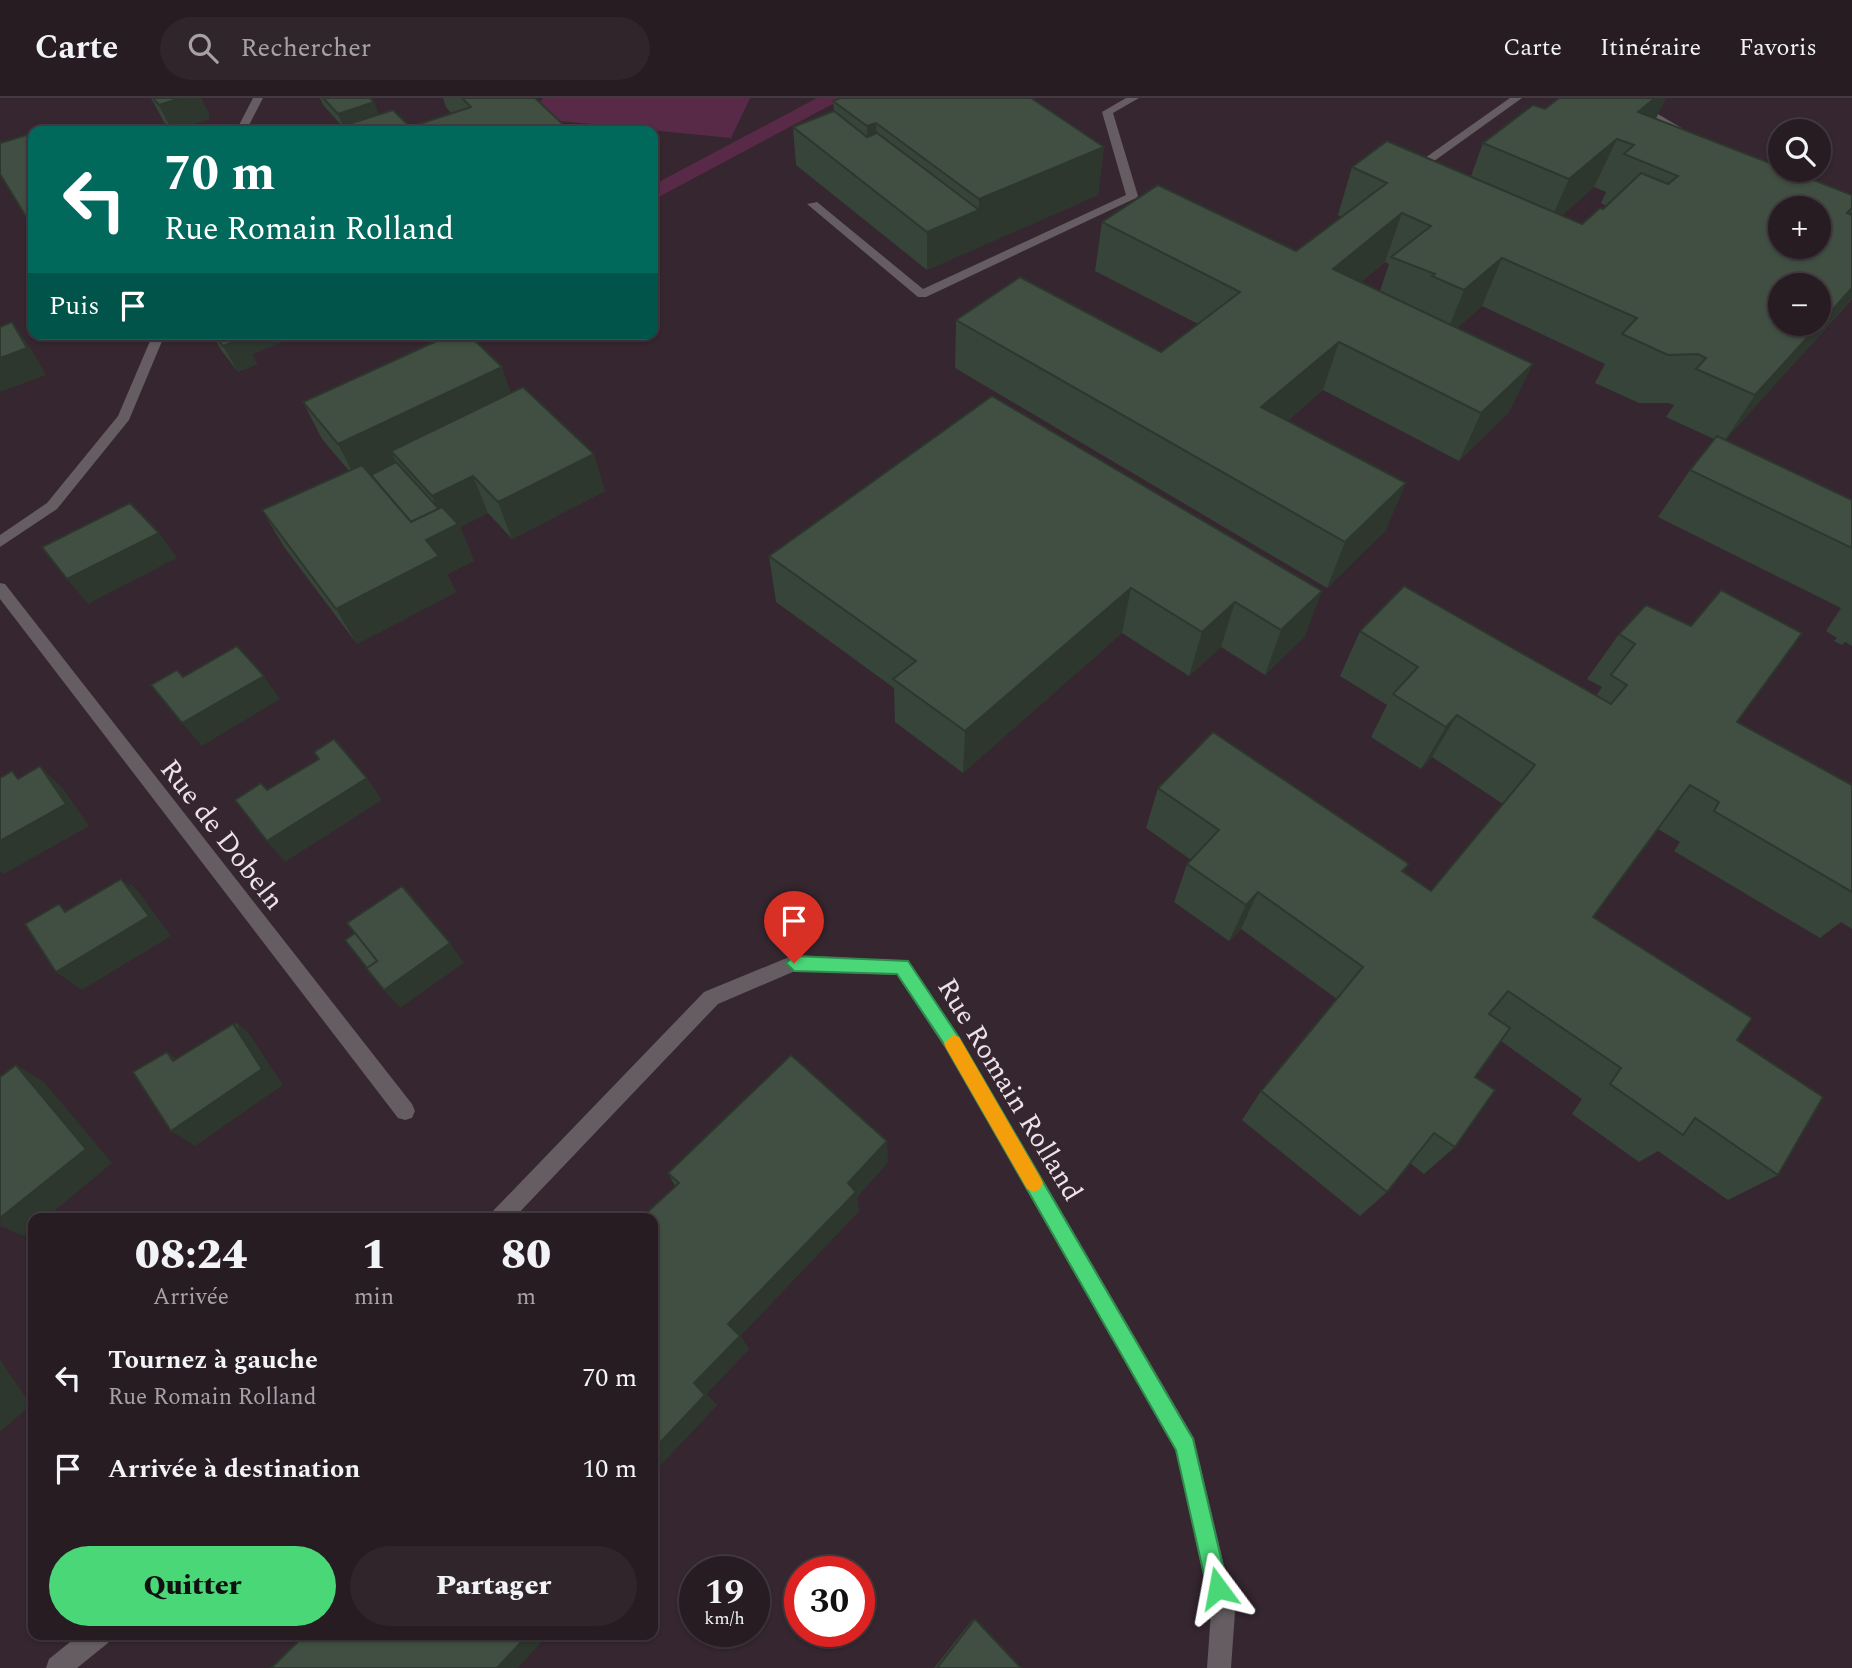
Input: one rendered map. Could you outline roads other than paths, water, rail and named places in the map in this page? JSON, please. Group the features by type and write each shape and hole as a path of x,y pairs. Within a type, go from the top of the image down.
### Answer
{"street":[{"path":"244,126 258,98"},
{"path":"813,204 922,294 1132,196 1107,112 1134,98"},
{"path":"1419,167 1517,98"},
{"path":"1623,98 1696,139"},
{"path":"0,542 52,506 124,417 156,340"},
{"name":"Rue de Dobeln","path":"0,588 405,1111"},
{"name":"Rue Romain Rolland","path":"505,1213 711,998 794,963 902,967 952,1042 1186,1446 1223,1612 1219,1668"},
{"path":"58,1668 92,1640"}]}
